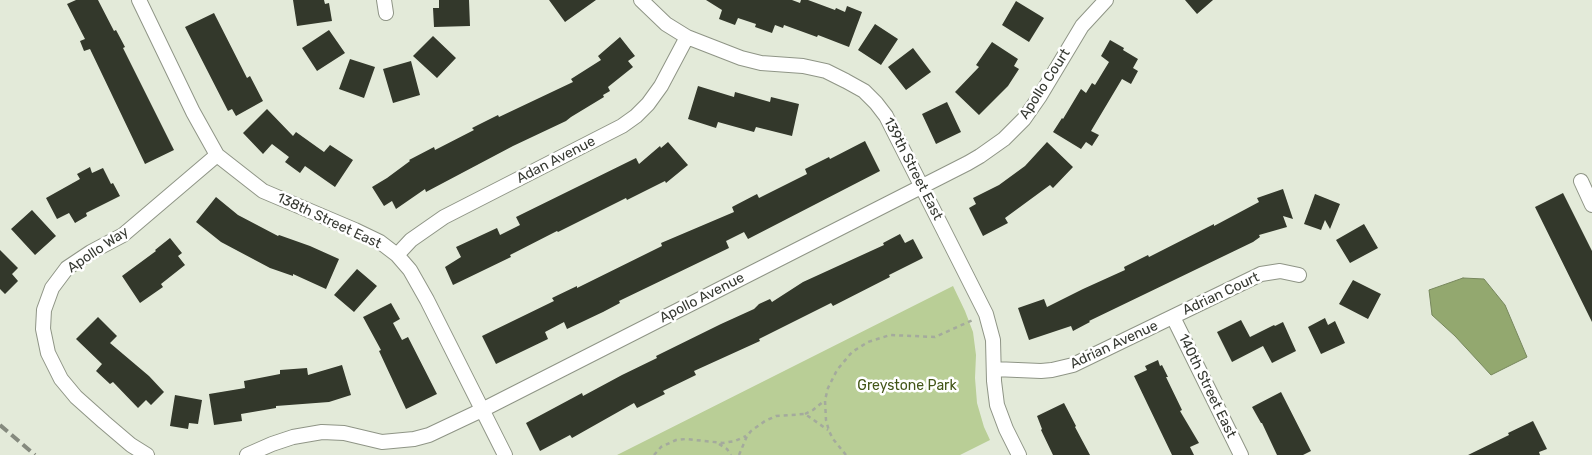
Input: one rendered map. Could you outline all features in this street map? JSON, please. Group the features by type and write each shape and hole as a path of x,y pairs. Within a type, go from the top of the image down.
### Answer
{"street":[{"name":"138th Street East","path":"139,0 217,155 263,191 380,242 397,255 410,270 428,300 505,455"},
{"name":"139th Street East","path":"641,0 666,24 687,37 741,58 761,63 803,66 826,71 846,80 876,103 886,116 986,314 993,340 997,405 1003,423 1019,455"},
{"name":"Apollo Court","path":"922,186 980,156 1004,140 1014,130 1032,108 1082,26 1106,0"},
{"name":"Adan Avenue","path":"397,255 417,235 444,217 622,126 636,116 648,104 661,86 687,37"},
{"name":"Apollo Way","path":"147,455 131,445 104,422 76,397 61,379 48,353 43,329 44,310 52,288 67,268 91,252 123,235 217,155"},
{"path":"1581,181 1592,204"},
{"name":"Apollo Avenue","path":"482,410 922,186"},
{"name":"Adrian Court","path":"1173,317 1261,274 1280,272 1299,275"},
{"name":"Adrian Avenue","path":"994,369 1041,371 1068,367 1173,317"},
{"name":"140th Street East","path":"1173,317 1241,455"},
{"path":"247,455 293,437 322,432 344,432 382,442 414,439 430,435 482,410"}],"path":[{"path":"846,455 829,431 824,400 837,370 852,352 876,339 890,335 935,337 986,314"},
{"path":"654,455 661,447 676,440 686,439 718,443 736,441 747,436 761,423 771,418 804,414 817,407 824,400"},
{"path":"804,414 829,431"},
{"path":"739,455 747,436"},
{"path":"718,443 731,455"}],"green space":[{"name":"Greystone Park","path":"953,286 973,332 976,355 977,403 990,440 960,455 617,455"}],"shaded area":[{"path":"1463,278 1484,279 1505,305 1527,357 1491,375 1455,336 1432,315 1429,290"}],"building":[{"path":"76,0 98,0 114,31 116,30 125,47 123,48 174,150 145,164 90,49 84,51 80,41 85,39 67,4"},
{"path":"293,0 324,0 325,4 329,3 332,21 297,26"},
{"path":"439,0 469,0 470,26 434,27 433,8 439,8"},
{"path":"549,0 596,0 565,22"},
{"path":"706,0 792,0 800,3 801,0 808,0 835,10 836,8 845,12 847,6 862,12 849,47 784,25 783,28 775,25 772,33 755,27 756,24 738,18 735,25 719,19 722,10"},
{"path":"1185,0 1213,0 1197,14"},
{"path":"1016,1 1044,18 1029,42 1002,25"},
{"path":"214,13 247,78 250,76 263,101 236,116 232,109 228,111 185,27"},
{"path":"875,24 898,39 881,65 858,50"},
{"path":"329,30 345,53 317,71 302,48"},
{"path":"433,36 456,58 437,78 413,56"},
{"path":"620,37 635,56 628,61 633,67 608,87 610,91 603,95 604,97 566,121 513,146 426,192 425,189 396,209 392,201 384,206 372,187 387,178 409,160 434,147 435,150 498,115 499,117 573,82 571,79 601,60 598,56"},
{"path":"1110,40 1138,59 1133,68 1138,71 1131,84 1122,79 1091,131 1099,135 1092,146 1086,142 1081,149 1053,132 1081,89 1086,93 1092,83 1095,85 1109,62 1101,56"},
{"path":"992,42 1018,59 1014,66 1019,69 1008,86 979,115 955,92 979,67 976,65"},
{"path":"913,48 931,72 906,90 888,67"},
{"path":"350,59 375,67 364,98 339,89"},
{"path":"411,61 420,95 393,103 383,69"},
{"path":"698,86 734,97 735,92 770,102 771,97 799,104 792,136 756,127 754,132 718,122 716,128 688,119"},
{"path":"947,102 961,132 936,144 922,114"},
{"path":"267,109 293,136 296,132 324,152 330,145 353,160 335,187 305,166 300,173 285,162 289,157 272,144 263,154 243,133"},
{"path":"865,141 880,171 748,239 744,232 726,241 729,248 619,301 620,303 603,312 567,329 564,322 545,332 548,339 496,364 482,336 554,301 552,298 577,286 577,288 662,246 661,243 734,212 732,207 757,194 759,198 807,174 805,169 829,157 830,159"},
{"path":"668,142 688,165 666,183 665,181 627,200 626,198 557,231 510,255 511,257 453,285 445,267 461,257 456,247 497,228 500,235 520,225 516,217 636,158 639,164 660,146 661,148"},
{"path":"1047,142 1073,167 1053,188 1050,185 1005,218 1008,223 983,236 969,208 976,204 973,198 999,185 1025,166"},
{"path":"90,167 92,173 103,168 120,196 86,213 87,216 75,223 69,213 57,219 46,198 80,179 77,174"},
{"path":"1283,189 1293,219 1283,216 1287,227 1259,235 1260,237 1253,242 1089,321 1073,331 1071,326 1029,340 1018,308 1044,299 1047,307 1125,270 1124,267 1148,255 1149,257 1214,224 1214,226 1259,202 1257,198"},
{"path":"1563,193 1592,251 1592,322 1535,207"},
{"path":"1315,194 1340,204 1330,229 1325,220 1321,230 1304,224"},
{"path":"216,197 238,215 278,236 310,246 339,259 326,289 293,274 293,276 270,268 221,242 196,222"},
{"path":"32,210 56,236 35,255 11,229"},
{"path":"1364,224 1378,248 1350,263 1336,240"},
{"path":"900,234 905,243 913,239 923,258 833,306 831,303 759,339 760,341 694,371 696,375 663,391 665,394 637,408 634,403 572,438 570,435 540,451 526,423 582,393 583,396 657,358 656,356 754,309 759,304 770,299 772,302 803,282 884,245 883,243"},
{"path":"170,238 182,253 178,256 185,265 161,284 163,287 140,303 122,276 156,251"},
{"path":"0,250 18,268 12,274 18,281 5,294 0,289"},
{"path":"357,269 377,286 354,312 334,295"},
{"path":"1353,280 1381,294 1368,319 1339,304"},
{"path":"391,303 400,319 393,323 402,340 408,337 437,394 406,409 379,351 381,350 363,317"},
{"path":"98,317 117,336 110,343 149,376 164,392 151,405 146,400 138,408 113,382 110,384 96,371 102,364 76,339"},
{"path":"1325,318 1328,325 1335,321 1345,343 1321,354 1308,327"},
{"path":"1241,320 1250,337 1283,322 1296,351 1272,363 1263,346 1232,362 1217,332"},
{"path":"1158,360 1168,377 1166,377 1182,410 1180,411 1199,443 1190,447 1194,455 1172,455 1134,376 1147,370 1145,366"},
{"path":"342,365 351,395 329,402 276,406 276,408 241,414 242,421 214,425 209,394 245,388 244,381 280,374 280,370 307,368 308,375"},
{"path":"1281,392 1311,451 1303,455 1277,455 1252,407"},
{"path":"175,395 202,400 198,424 189,423 188,429 170,426"},
{"path":"1064,403 1090,455 1053,455 1041,430 1037,416"},
{"path":"1533,421 1547,449 1539,452 1540,455 1468,455 1509,435 1508,433"}],"railway":[{"path":"0,425 35,455"}]}
